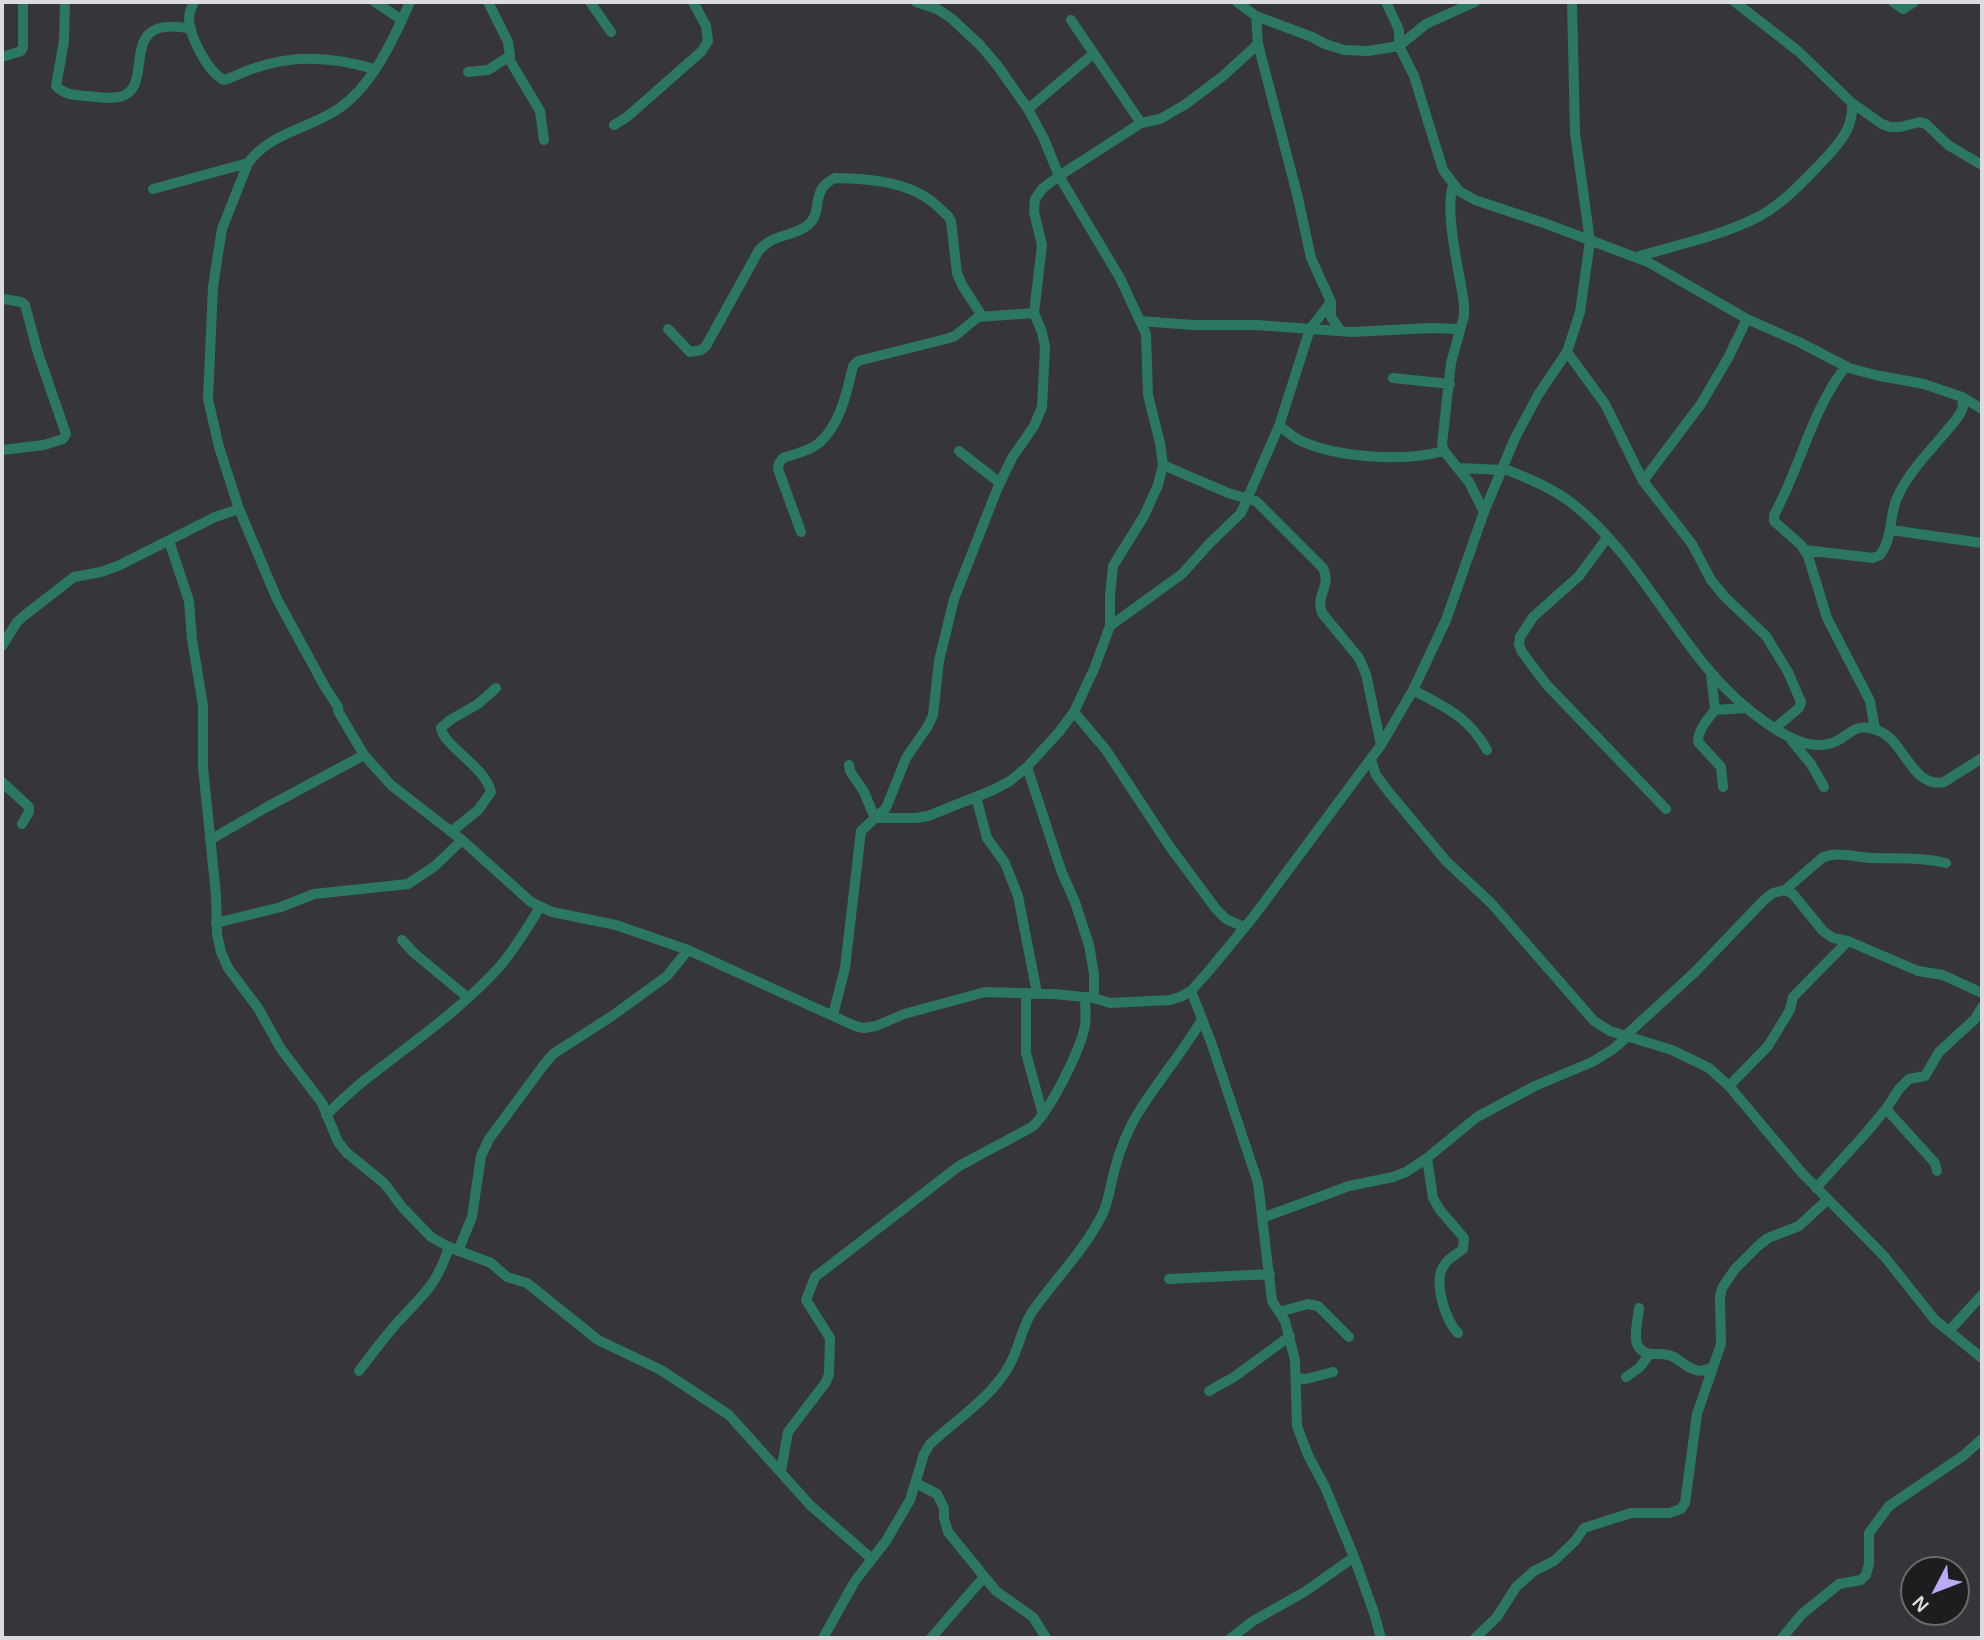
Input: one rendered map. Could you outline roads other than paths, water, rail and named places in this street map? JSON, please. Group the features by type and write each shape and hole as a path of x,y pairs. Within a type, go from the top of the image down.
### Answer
{"street":[{"path":"2,57 21,51 23,47 23,2"},
{"path":"65,2 64,41 56,86 70,94 110,97 125,95 134,84 144,39 153,30 166,25 191,29"},
{"path":"194,2 189,14 199,50 212,71 224,80 270,64 314,59 346,60 374,69"},
{"path":"375,2 402,20"},
{"path":"410,2 374,69 349,100 327,115 268,144 254,155 248,163 222,229 213,286 207,377 211,418 239,509 276,600 364,755 391,785 462,840 531,902 552,912 596,919 688,950 807,1006 864,1028 985,992 1089,998 1110,1003 1170,1000 1191,991 1244,927 1371,761 1413,690 1446,620 1502,469 1538,396 1567,352 1580,312 1590,241 1575,133 1572,2"},
{"path":"488,2 508,43 509,59 516,74 538,105 544,140"},
{"path":"590,2 611,32"},
{"path":"614,125 627,117 659,86 702,51 708,41 706,26 694,2"},
{"path":"875,818 928,816 1010,781 1027,767 1074,712 1110,626 1113,566 1144,516 1158,485 1163,465 1148,395 1148,349 1141,321 1113,267 1059,176 1028,109 980,45 951,18 937,9 916,2"},
{"path":"1237,2 1256,16 1344,50 1368,51 1399,46 1426,24 1475,2"},
{"path":"1386,2 1399,30 1399,46 1418,88 1443,170 1453,185 1475,200 1636,257 1746,319 1846,366 1875,375 1924,384 1962,397 1982,409"},
{"path":"1739,6 1754,2"},
{"path":"1893,2 1903,9 1914,2"},
{"path":"1739,6 1798,51 1853,103 1882,124 1890,127 1920,122 1926,124 1948,145 1982,165"},
{"path":"1256,16 1258,44 1311,258 1331,302 1332,317 1340,331"},
{"path":"1071,20 1141,123"},
{"path":"833,1015 845,968 861,831 886,808 906,758 933,715 939,661 954,599 1000,483 1012,458 1034,426 1042,407 1045,347 1034,313 1042,245 1034,212 1035,199 1059,176 1141,123 1160,119 1186,104 1223,76 1258,44"},
{"path":"1028,109 1093,54"},
{"path":"468,72 488,70 509,59"},
{"path":"1636,257 1725,232 1776,205 1799,186 1843,139 1852,121 1853,103"},
{"path":"153,189 248,163"},
{"path":"668,329 690,352 706,346 759,250 767,241 807,226 812,221 821,188 835,178 876,181 909,189 932,201 948,216 951,221 957,273 982,316"},
{"path":"1453,185 1450,194 1453,232 1464,316 1451,363 1443,420 1444,451 1460,468 1484,512"},
{"path":"2,450 44,445 63,439 66,434 38,353 25,305 3,297"},
{"path":"1110,626 1182,574 1241,513 1279,426 1310,329 1331,302"},
{"path":"801,532 778,469 779,463 783,458 818,444 829,432 839,413 853,366 864,358 907,350 955,336 973,319 982,316 1034,313"},
{"path":"1643,481 1701,404 1728,358 1746,319"},
{"path":"1141,321 1340,331 1460,329"},
{"path":"1567,352 1605,404 1643,481 1692,544 1711,580 1764,634 1788,672 1801,702 1799,708 1774,729"},
{"path":"1846,366 1814,419 1794,473 1774,515 1776,524 1805,550 1827,618 1870,701 1875,729"},
{"path":"1393,378 1450,384"},
{"path":"1805,550 1873,558 1883,551 1901,490 1960,414 1963,407 1962,397"},
{"path":"1279,426 1297,439 1336,452 1406,457 1444,451"},
{"path":"960,451 1000,483"},
{"path":"1163,465 1249,498 1267,511 1323,569 1326,587 1318,599 1319,606 1359,658 1366,674 1381,745"},
{"path":"1460,468 1502,469 1558,494 1586,516 1642,580 1711,674 1745,708 1788,737 1824,745 1831,744 1850,730 1863,727 1875,729 1891,738 1917,772 1929,781 1937,783 1944,782 1982,758"},
{"path":"2,646 17,622 74,577 120,565 215,517 239,509"},
{"path":"1891,530 1982,543"},
{"path":"1607,538 1579,576 1534,618 1520,637 1519,644 1546,684 1666,809"},
{"path":"169,541 189,601 193,647 203,706 203,767 216,923 221,952 228,968 247,990 281,1049 315,1093 338,1142 347,1153 384,1183 416,1223 431,1237 453,1249 491,1263 514,1281 527,1283 598,1340 661,1370 720,1408 746,1430 810,1505 872,1559"},
{"path":"1711,674 1715,710 1698,734 1698,742 1721,767 1724,775 1723,787"},
{"path":"451,832 478,810 491,792 480,771 444,738 441,728 478,704 496,688"},
{"path":"1413,690 1464,719 1487,750"},
{"path":"1715,710 1745,708"},
{"path":"1074,712 1106,750 1170,847 1216,908 1226,919 1244,927"},
{"path":"1788,737 1811,764 1824,787"},
{"path":"210,840 364,755"},
{"path":"1371,761 1376,775 1446,861 1498,911 1594,1021 1610,1031 1672,1051 1709,1068 1729,1086 1827,1200 1884,1256 1935,1320 1982,1358"},
{"path":"849,765 875,818"},
{"path":"781,1471 788,1432 830,1374 830,1338 806,1300 815,1278 959,1166 1032,1127 1043,1115 1084,1030 1094,974 1089,945 1027,767"},
{"path":"2,782 29,807 22,824"},
{"path":"976,797 987,838 1005,863 1018,895 1031,993 1026,1053 1043,1115"},
{"path":"216,923 281,907 314,894 408,884 435,866 462,840"},
{"path":"1262,1218 1349,1186 1393,1177 1427,1158 1477,1117 1526,1090 1592,1062 1612,1050 1695,972 1764,900 1773,893 1785,890 1822,858 1830,855 1871,859 1913,857 1946,863"},
{"path":"1785,890 1793,894 1823,931 1833,938 1848,941 1918,971 1943,975 1977,991 1982,1006 1975,1019 1939,1052 1925,1076 1909,1079 1904,1083 1886,1109 1816,1188"},
{"path":"326,1115 363,1081 435,1025 500,965 520,940 540,907"},
{"path":"402,940 467,997"},
{"path":"1729,1086 1768,1045 1783,1024 1793,997 1848,941"},
{"path":"359,1371 439,1275 472,1217 481,1156 489,1139 543,1066 553,1054 667,976 688,950"},
{"path":"1191,991 1253,1163 1272,1301 1290,1336 1296,1378 1296,1412 1302,1440 1354,1557 1381,1638"},
{"path":"823,1638 855,1581 910,1500 924,1454 930,1444 992,1389 1010,1365 1031,1314 1081,1248 1103,1212 1125,1140 1138,1114 1185,1049 1201,1021"},
{"path":"1886,1109 1935,1163 1937,1171"},
{"path":"1427,1158 1433,1198 1464,1238 1462,1249 1445,1262 1440,1280 1448,1319 1458,1333"},
{"path":"1475,1638 1497,1617 1517,1587 1534,1571 1554,1561 1584,1528 1631,1513 1669,1513 1681,1509 1685,1503 1697,1414 1721,1344 1720,1297 1728,1277 1768,1238 1799,1226 1827,1200"},
{"path":"1169,1279 1270,1274"},
{"path":"1948,1331 1982,1295"},
{"path":"1279,1312 1308,1304 1318,1306 1349,1337"},
{"path":"1639,1308 1637,1345 1649,1355 1671,1355 1688,1368 1699,1371 1712,1367"},
{"path":"1209,1391 1234,1377 1290,1336"},
{"path":"1626,1377 1639,1368 1649,1355"},
{"path":"1296,1378 1306,1379 1333,1372"},
{"path":"1782,1638 1802,1614 1839,1584 1861,1580 1866,1575 1869,1564 1869,1533 1889,1506 1963,1456 1982,1439"},
{"path":"916,1483 937,1494 944,1508 948,1532 996,1591 1033,1617 1046,1638"},
{"path":"1231,1638 1354,1557"},
{"path":"931,1638 984,1577"}]}
